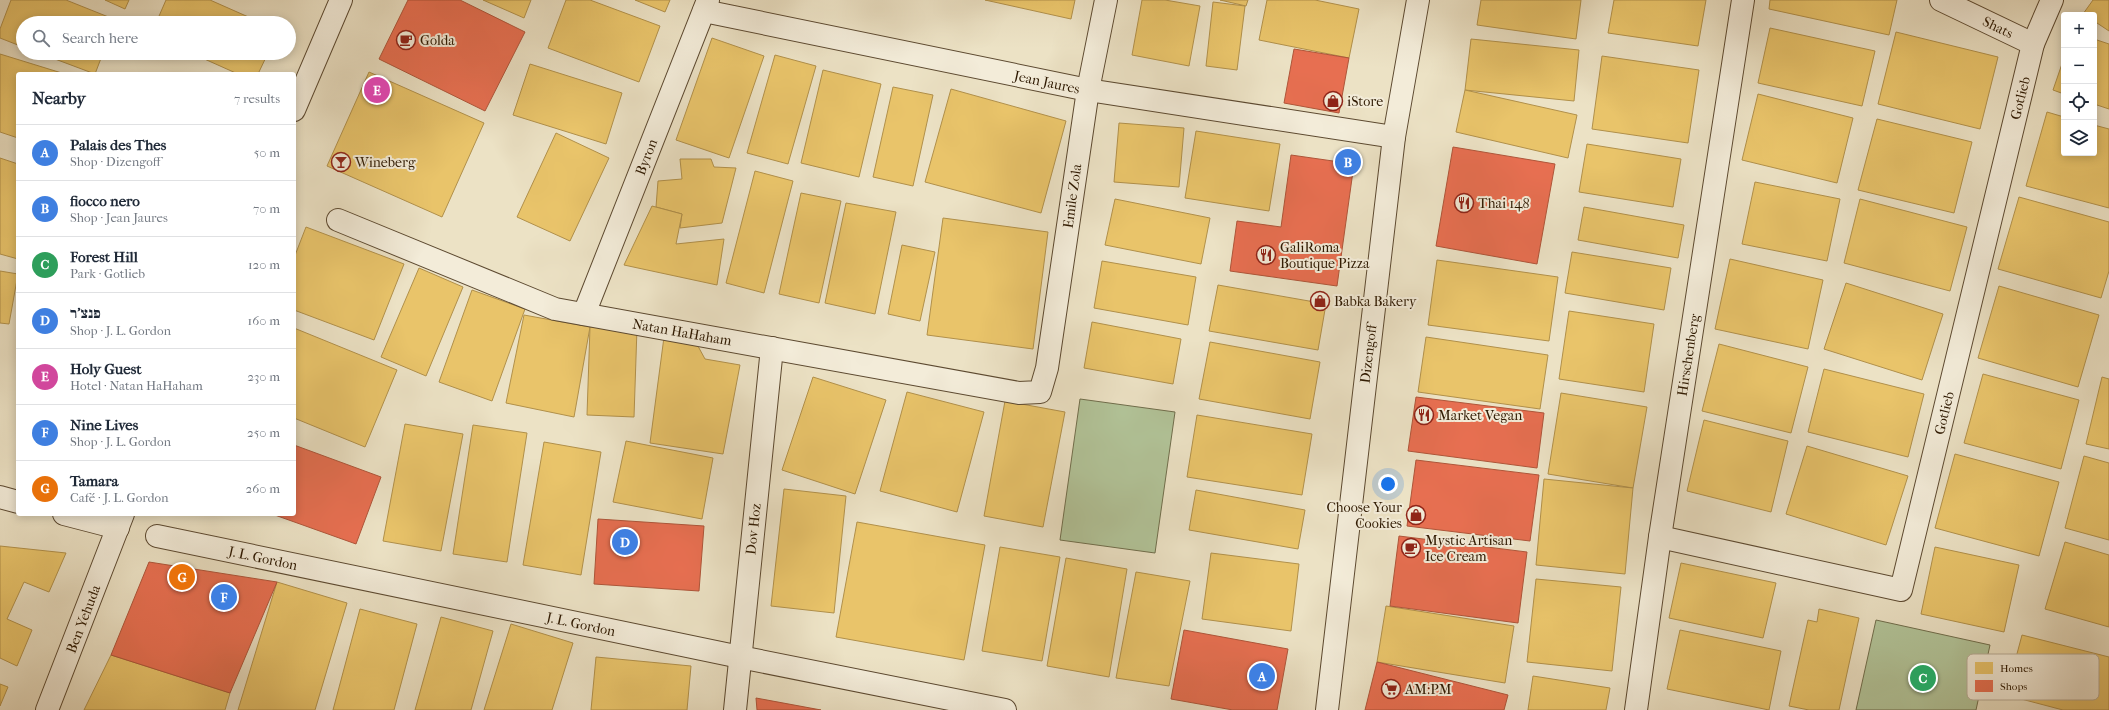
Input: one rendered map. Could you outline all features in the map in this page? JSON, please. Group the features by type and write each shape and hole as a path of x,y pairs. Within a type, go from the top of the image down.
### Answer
{"street":[{"path":"296,105 341,0"},
{"name":"Emile Zola","path":"1040,392 1047,368 1088,90 1106,0"},
{"name":"Dizengoff","path":"1327,710 1394,137 1418,0"},
{"name":"Hirschenberg","path":"1636,710 1660,537 1743,0"},
{"name":"Shats","path":"1940,0 2033,44"},
{"name":"Gotlieb","path":"1660,537 1901,590 2033,44 2052,0"},
{"name":"Jean Jaures","path":"706,5 1088,90 1394,137"},
{"name":"Byron","path":"584,314 706,5"},
{"name":"Natan HaHaham","path":"338,220 555,309 1019,393 1040,392"},
{"name":"Dov Hoz","path":"735,710 772,348"},
{"path":"0,497 16,501"},
{"path":"80,516 121,521"},
{"name":"Ben Yehuda","path":"47,710 121,521"},
{"name":"J. L. Gordon","path":"157,536 740,657 1005,710"}],"green space":[{"path":"1080,399 1175,412 1155,553 1060,540"},
{"path":"1876,620 1990,645 1988,654 1967,654 1967,700 1978,700 1976,710 1856,710"}],"building: Homes":[{"path":"11,0 66,0 106,16 16,16 16,44 0,38 0,29"},
{"path":"105,0 129,0 125,9"},
{"path":"166,0 210,0 246,16 159,16"},
{"path":"483,0 531,0 524,18"},
{"path":"566,0 590,0 660,26 639,82 548,48"},
{"path":"635,0 670,0 665,12"},
{"path":"985,0 1075,0 1071,19"},
{"path":"1142,0 1165,0 1200,6 1189,66 1132,55"},
{"path":"1220,0 1248,0 1246,6"},
{"path":"1267,0 1315,0 1359,9 1349,58 1259,40"},
{"path":"1481,0 1581,0 1576,39 1477,25"},
{"path":"1614,0 1706,0 1698,46 1608,33"},
{"path":"1770,0 1897,0 1889,35 1769,9"},
{"path":"2093,0 2109,0 2109,31 2097,23 2097,12 2084,12"},
{"path":"1213,2 1245,6 1237,70 1206,66"},
{"path":"1770,28 1875,51 1862,106 1758,83"},
{"path":"1896,32 1998,57 1980,129 1878,104"},
{"path":"712,38 764,56 729,158 676,140"},
{"path":"1471,39 1579,50 1574,101 1465,90"},
{"path":"2097,40 2109,44 2109,109 2097,105"},
{"path":"0,54 58,72 16,72 16,137 0,132"},
{"path":"775,55 816,66 788,164 747,153"},
{"path":"1602,56 1699,70 1688,143 1592,129"},
{"path":"58,60 100,60 96,72 90,72"},
{"path":"207,60 265,60 259,72 234,72"},
{"path":"530,64 622,93 606,144 513,115"},
{"path":"2061,67 2061,93 2053,90"},
{"path":"823,70 881,84 859,177 801,163"},
{"path":"369,72 484,123 442,217 327,166"},
{"path":"893,87 933,95 913,186 873,177"},
{"path":"951,89 1066,121 1041,213 925,182"},
{"path":"1465,90 1577,115 1568,158 1456,132"},
{"path":"1758,94 1853,118 1837,183 1742,160"},
{"path":"2047,112 2061,116 2061,156 2097,156 2097,126 2109,129 2109,208 2026,186"},
{"path":"1877,119 1972,142 1954,213 1858,190"},
{"path":"1119,123 1184,128 1179,187 1114,182"},
{"path":"1196,131 1280,144 1269,211 1185,198"},
{"path":"556,133 609,158 570,241 517,217"},
{"path":"1587,144 1681,159 1673,207 1579,192"},
{"path":"0,158 16,163 16,258 0,254"},
{"path":"680,159 711,159 714,167 736,168 722,223 680,228 682,214 656,207 658,181 682,179"},
{"path":"755,171 793,181 764,293 726,283"},
{"path":"1755,182 1840,199 1827,261 1742,244"},
{"path":"801,193 841,201 819,303 779,294"},
{"path":"2019,197 2109,222 2109,271 2101,298 1998,269"},
{"path":"1115,199 1210,218 1201,264 1105,245"},
{"path":"1860,199 1967,227 1950,291 1844,263"},
{"path":"846,203 896,212 875,314 825,303"},
{"path":"652,206 682,214 676,244 724,239 717,285 624,265"},
{"path":"1584,207 1684,225 1678,258 1578,240"},
{"path":"943,218 1048,232 1033,349 927,335"},
{"path":"306,227 404,264 374,340 296,311 296,253"},
{"path":"902,245 935,252 920,321 888,314"},
{"path":"1572,252 1671,268 1664,310 1565,293"},
{"path":"1730,259 1823,280 1808,349 1715,329"},
{"path":"1437,260 1558,277 1549,341 1428,325"},
{"path":"1102,261 1196,277 1188,325 1094,308"},
{"path":"419,268 463,287 426,376 381,357"},
{"path":"0,271 16,274 16,285 9,324 0,323"},
{"path":"1846,283 1943,314 1922,380 1824,349"},
{"path":"1218,285 1326,304 1318,350 1209,331"},
{"path":"1999,286 2099,315 2078,387 1978,358"},
{"path":"472,290 525,309 492,401 439,382"},
{"path":"1569,311 1654,324 1644,392 1559,379"},
{"path":"524,315 590,327 574,417 506,403"},
{"path":"1092,322 1181,339 1173,384 1084,368"},
{"path":"590,327 637,328 634,417 587,415"},
{"path":"296,329 397,370 365,447 296,419"},
{"path":"664,337 693,337 705,359 740,365 723,454 650,443"},
{"path":"1426,337 1548,355 1540,409 1418,392"},
{"path":"1210,342 1320,362 1310,419 1199,399"},
{"path":"1719,344 1808,367 1791,433 1702,411"},
{"path":"1824,369 1924,394 1908,457 1808,432"},
{"path":"1983,374 2079,400 2061,469 1964,443"},
{"path":"813,377 886,400 855,494 782,470"},
{"path":"2102,377 2109,379 2109,449 2086,444"},
{"path":"907,392 984,412 957,512 880,491"},
{"path":"1561,393 1647,407 1633,488 1548,474"},
{"path":"1005,401 1065,412 1043,527 984,516"},
{"path":"1197,415 1312,434 1302,495 1187,477"},
{"path":"1704,420 1788,441 1771,512 1687,491"},
{"path":"405,424 463,434 441,551 383,541"},
{"path":"473,425 527,433 507,562 453,554"},
{"path":"626,441 713,458 702,519 613,502"},
{"path":"544,442 601,452 581,575 523,565"},
{"path":"1807,446 1908,476 1886,545 1786,514"},
{"path":"1955,454 2059,482 2039,556 1935,528"},
{"path":"2084,456 2109,463 2109,540 2065,528"},
{"path":"1544,479 1633,488 1625,574 1536,565"},
{"path":"784,489 846,496 834,613 771,606"},
{"path":"1196,490 1305,510 1298,549 1189,530"},
{"path":"857,522 985,545 964,660 836,637"},
{"path":"2065,542 2109,555 2109,627 2045,609"},
{"path":"0,546 66,553 49,592 24,582 7,619 32,630 17,666 0,658"},
{"path":"1000,547 1060,557 1042,661 982,651"},
{"path":"1935,547 2019,565 2004,632 1921,614"},
{"path":"1211,553 1299,564 1291,631 1202,619"},
{"path":"1066,558 1127,569 1109,677 1047,666"},
{"path":"1681,563 1776,583 1763,638 1669,618"},
{"path":"1136,572 1190,581 1169,686 1116,678"},
{"path":"1536,579 1621,587 1612,671 1527,662"},
{"path":"277,582 347,603 315,710 238,710"},
{"path":"1386,606 1514,626 1505,683 1377,662"},
{"path":"360,609 417,624 394,710 333,710"},
{"path":"1819,609 1859,618 1839,710 1809,710 1789,706 1808,620 1817,622"},
{"path":"441,617 493,631 471,710 415,710"},
{"path":"511,624 573,643 552,710 484,710"},
{"path":"1680,630 1781,651 1769,710 1667,689"},
{"path":"2022,635 2097,654 2017,654"},
{"path":"2099,654 2109,657 2109,710 2063,710 2025,700 2099,700"},
{"path":"111,655 230,693 225,710 84,710"},
{"path":"596,657 691,666 687,710 591,710"},
{"path":"1533,676 1610,688 1606,710 1528,710"},
{"path":"0,684 8,687 0,706"}],"building: Shops":[{"path":"408,0 460,0 525,32 485,111 379,59"},
{"path":"1294,49 1349,58 1339,113 1284,103"},
{"path":"1453,147 1555,164 1537,264 1436,246"},
{"path":"1291,155 1354,164 1337,286 1230,271 1237,221 1281,227"},
{"path":"1416,397 1544,413 1537,468 1408,451"},
{"path":"296,446 381,477 356,544 278,516 296,516"},
{"path":"1416,460 1539,475 1530,541 1407,526"},
{"path":"598,519 704,526 699,591 594,584"},
{"path":"1399,536 1527,552 1518,623 1390,606"},
{"path":"149,562 277,582 230,693 111,655"},
{"path":"1184,630 1288,649 1277,710 1233,710 1171,699"},
{"path":"1377,662 1508,695 1504,710 1365,710"},
{"path":"756,698 821,710 757,710"}],"place":[{"name":"Golda","path":"406,40"},
{"name":"Holy Guest","path":"377,90"},
{"name":"iStore","path":"1333,101"},
{"name":"Wineberg","path":"341,162"},
{"name":"fiocco nero","path":"1348,162"},
{"name":"Thai 148","path":"1464,203"},
{"name":"GaliRoma Boutique Pizza","path":"1266,255"},
{"name":"Babka Bakery","path":"1320,301"},
{"name":"Market Vegan","path":"1424,415"},
{"name":"Choose Your Cookies","path":"1416,515"},
{"name":"פנצ'ר","path":"625,542"},
{"name":"Mystic Artisan Ice Cream","path":"1411,548"},
{"name":"Tamara","path":"182,577"},
{"name":"Nine Lives","path":"224,597"},
{"name":"Palais des Thes","path":"1262,676"},
{"name":"Forest Hill","path":"1923,678"},
{"name":"AM:PM","path":"1391,689"}]}
